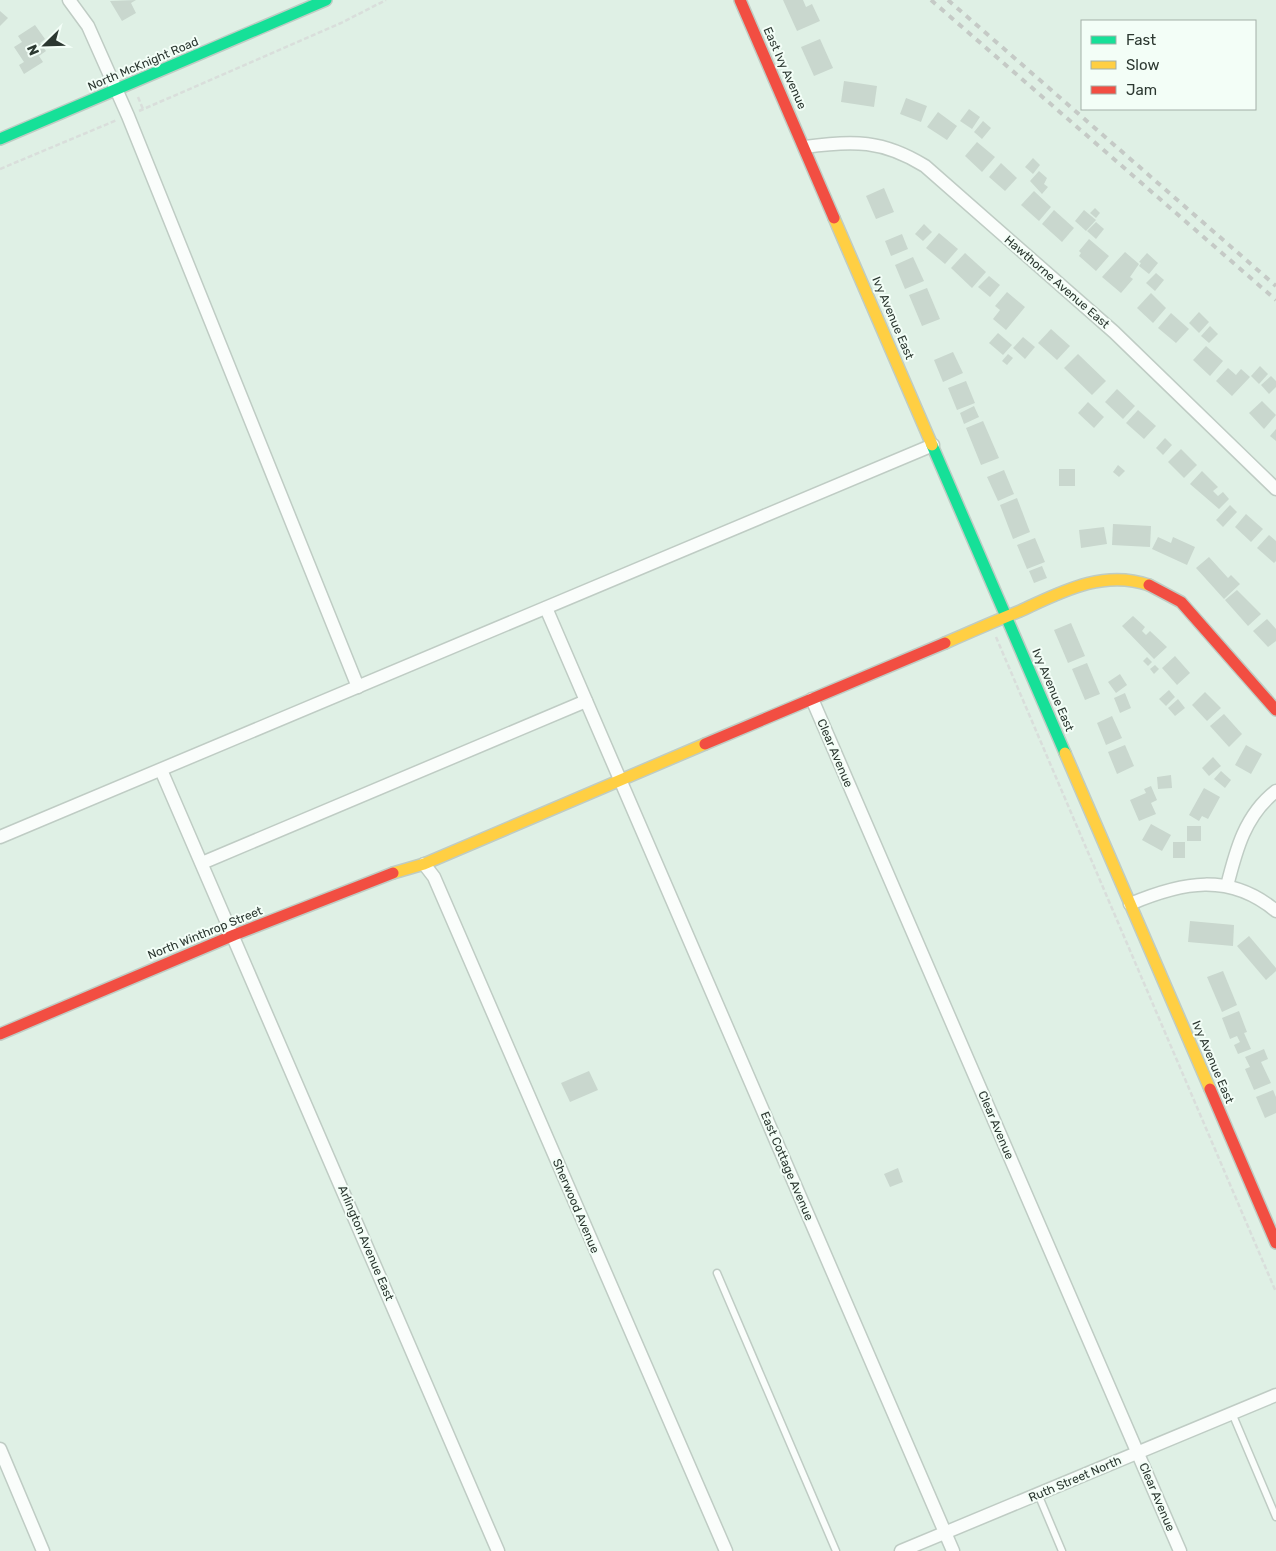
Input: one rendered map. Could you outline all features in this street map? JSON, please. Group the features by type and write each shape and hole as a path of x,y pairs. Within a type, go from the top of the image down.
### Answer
{"street":[{"path":"69,0 88,26 128,116 358,687"},
{"name":"North McKnight Road","path":"0,139 326,0"},
{"name":"East Ivy Avenue","path":"740,0 805,147"},
{"name":"Hawthorne Avenue East","path":"805,147 839,142 865,142 890,148 925,166 1114,332 1276,489"},
{"name":"Ivy Avenue East","path":"805,147 1276,1243"},
{"path":"0,837 933,446"},
{"name":"North Winthrop Street","path":"0,1034 234,935 408,867 424,864 1007,616 1086,583 1101,579 1121,577 1151,583 1165,590 1181,602 1276,710"},
{"name":"East Cottage Avenue","path":"546,608 953,1551"},
{"name":"Clear Avenue","path":"812,699 1180,1551"},
{"path":"202,863 586,701"},
{"name":"Arlington Avenue East","path":"161,770 234,935 498,1551"},
{"path":"1227,886 1236,848 1244,829 1255,812 1276,791"},
{"name":"Sherwood Avenue","path":"424,864 434,877 726,1551"},
{"path":"1130,904 1166,889 1206,884 1227,886 1250,894 1276,911"},
{"name":"Ruth Street North","path":"901,1551 1276,1395"},
{"path":"0,1449 43,1551"}],"lane":[{"path":"717,1273 836,1551"},
{"path":"1232,1413 1276,1517"},
{"path":"1038,1494 1062,1551"}],"path":[{"path":"0,169 341,24 386,0"},
{"path":"1002,635 995,637 1276,1292"}],"building":[{"path":"136,0 131,3 136,13 122,21 110,1"},
{"path":"783,0 803,0 806,7 812,4 820,21 797,31"},
{"path":"0,11 8,18 0,26"},
{"path":"35,25 45,39 40,43 46,51 39,56 43,62 24,74 19,65 24,62 14,47 22,42 18,36"},
{"path":"820,39 833,68 814,76 801,47"},
{"path":"844,81 877,86 874,107 841,102"},
{"path":"906,98 927,106 921,122 900,114"},
{"path":"969,109 980,117 972,129 960,121"},
{"path":"938,112 957,126 947,140 927,127"},
{"path":"983,121 991,128 982,139 974,132"},
{"path":"977,142 995,157 982,172 965,156"},
{"path":"1033,158 1040,165 1033,174 1025,167"},
{"path":"1001,163 1017,178 1005,191 989,177"},
{"path":"1039,171 1047,178 1044,184 1048,187 1042,194 1030,181"},
{"path":"884,188 894,212 876,219 866,196"},
{"path":"1034,191 1051,207 1039,221 1021,205"},
{"path":"1095,208 1100,213 1096,218 1090,213"},
{"path":"1054,210 1074,228 1062,242 1042,224"},
{"path":"1084,210 1096,220 1086,231 1075,221"},
{"path":"1096,222 1104,229 1096,239 1087,231"},
{"path":"924,224 932,232 923,241 915,234"},
{"path":"939,233 958,249 945,264 926,248"},
{"path":"902,234 908,249 891,256 885,241"},
{"path":"1089,239 1109,256 1096,271 1079,256 1081,253 1079,251"},
{"path":"1125,252 1139,264 1130,277 1133,279 1121,293 1102,277"},
{"path":"965,253 986,272 972,288 951,268"},
{"path":"1147,253 1158,263 1149,274 1139,266 1141,263 1139,262"},
{"path":"913,257 924,281 905,289 895,265"},
{"path":"1156,273 1164,280 1155,291 1146,283"},
{"path":"989,276 1000,285 990,297 978,287"},
{"path":"927,288 940,319 922,326 909,295"},
{"path":"1007,292 1025,307 1006,330 993,319 1000,310 995,306"},
{"path":"1151,293 1166,308 1153,323 1137,308"},
{"path":"1199,312 1209,322 1199,333 1189,323"},
{"path":"1171,313 1189,329 1176,343 1158,328"},
{"path":"1210,326 1218,334 1209,343 1201,336"},
{"path":"1051,329 1070,346 1057,360 1038,343"},
{"path":"998,333 1012,345 1003,355 989,343"},
{"path":"1023,337 1035,347 1025,359 1013,348"},
{"path":"1206,346 1223,361 1210,376 1193,360"},
{"path":"953,352 963,373 943,382 934,360"},
{"path":"1008,354 1013,358 1007,365 1002,361"},
{"path":"1078,354 1106,381 1092,395 1064,368"},
{"path":"1260,366 1268,374 1259,384 1251,376"},
{"path":"1228,368 1236,375 1241,369 1250,377 1232,396 1216,381"},
{"path":"1271,376 1276,381 1276,387 1269,394 1261,385"},
{"path":"966,381 975,403 957,410 948,388"},
{"path":"1117,389 1135,406 1123,419 1105,402"},
{"path":"1262,401 1276,415 1264,429 1249,413"},
{"path":"1088,402 1104,417 1094,428 1078,413"},
{"path":"974,406 979,417 964,424 960,413"},
{"path":"1138,410 1156,426 1144,439 1126,423"},
{"path":"983,421 999,458 981,465 966,428"},
{"path":"1276,429 1276,441 1270,436"},
{"path":"1165,438 1172,445 1163,455 1156,448"},
{"path":"1181,449 1197,465 1184,478 1168,462"},
{"path":"1118,465 1125,471 1119,477 1113,472"},
{"path":"1059,469 1075,469 1075,486 1059,486"},
{"path":"1004,470 1014,494 998,501 987,477"},
{"path":"1202,471 1218,487 1213,491 1218,496 1223,492 1229,499 1219,509 1190,484"},
{"path":"1017,498 1030,532 1013,539 1000,505"},
{"path":"1230,505 1237,512 1223,527 1216,520"},
{"path":"1246,514 1263,529 1251,542 1235,527"},
{"path":"1113,524 1151,526 1150,547 1112,545"},
{"path":"1104,527 1107,544 1081,548 1079,530"},
{"path":"1269,535 1276,541 1276,561 1274,563 1257,548"},
{"path":"1158,537 1171,543 1173,537 1195,547 1187,565 1152,549"},
{"path":"1035,538 1045,562 1027,569 1017,545"},
{"path":"1209,557 1228,578 1231,575 1240,584 1224,599 1196,568"},
{"path":"1042,566 1047,578 1034,583 1029,571"},
{"path":"1237,590 1261,614 1248,626 1225,600"},
{"path":"1133,616 1145,627 1142,631 1146,635 1150,631 1167,647 1154,659 1122,626"},
{"path":"1267,619 1276,629 1276,641 1268,647 1253,631"},
{"path":"1071,623 1085,656 1068,663 1054,630"},
{"path":"1175,656 1190,673 1177,685 1162,668"},
{"path":"1147,657 1152,662 1148,666 1143,661"},
{"path":"1087,663 1100,694 1085,700 1072,669"},
{"path":"1155,665 1159,669 1154,674 1150,669"},
{"path":"1120,674 1127,685 1116,693 1108,682"},
{"path":"1169,690 1175,697 1166,706 1159,699"},
{"path":"1205,692 1221,708 1207,721 1192,705"},
{"path":"1125,693 1131,708 1120,713 1114,698"},
{"path":"1178,699 1185,708 1175,716 1168,708"},
{"path":"1224,714 1242,734 1229,747 1210,726"},
{"path":"1112,716 1122,738 1106,745 1097,723"},
{"path":"1125,745 1134,766 1117,774 1108,752"},
{"path":"1246,745 1262,754 1251,774 1235,765"},
{"path":"1213,757 1221,766 1209,776 1202,768"},
{"path":"1221,771 1231,780 1225,788 1214,779"},
{"path":"1171,775 1172,788 1158,789 1157,777"},
{"path":"1151,786 1157,800 1151,803 1156,814 1139,821 1130,800 1146,793 1144,789"},
{"path":"1204,788 1220,797 1208,819 1202,816 1199,821 1189,815"},
{"path":"1151,824 1171,835 1162,851 1142,840"},
{"path":"1187,826 1201,826 1201,841 1187,841"},
{"path":"1173,842 1185,842 1185,858 1173,858"},
{"path":"1190,921 1234,925 1233,946 1188,942"},
{"path":"1249,936 1276,968 1276,971 1266,980 1237,946"},
{"path":"1223,971 1237,1005 1222,1012 1207,977"},
{"path":"1239,1011 1247,1032 1244,1033 1251,1049 1238,1054 1234,1045 1240,1042 1237,1036 1230,1039 1222,1018"},
{"path":"1264,1049 1268,1059 1261,1062 1271,1083 1254,1090 1245,1069 1250,1067 1245,1057"},
{"path":"589,1071 598,1090 570,1102 561,1083"},
{"path":"1273,1090 1276,1097 1276,1113 1265,1118 1256,1097"},
{"path":"898,1168 903,1182 890,1187 884,1174"}],"railway":[{"path":"931,0 1276,300"},
{"path":"948,0 1276,286"}],"traffic: fast":[{"path":"0,139 326,0"},
{"path":"932,445 1065,753"}],"traffic: slow":[{"path":"834,218 932,445"},
{"path":"945,643 1067,590 1083,585 1115,580 1149,585"},
{"path":"393,873 424,864 705,744"},
{"path":"1065,753 1210,1089"}],"traffic: jam":[{"path":"740,0 834,218"},
{"path":"1149,585 1181,602 1276,710"},
{"path":"705,744 945,643"},
{"path":"0,1034 234,935 393,873"},
{"path":"1210,1089 1276,1243"}]}
